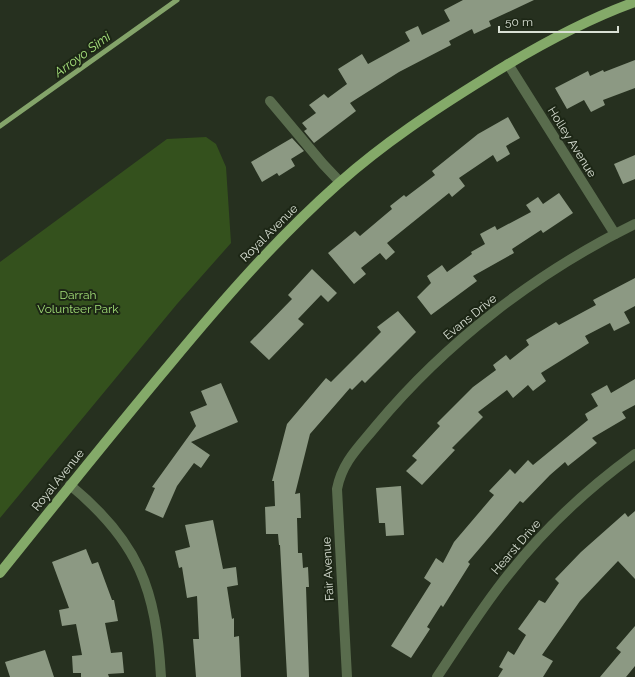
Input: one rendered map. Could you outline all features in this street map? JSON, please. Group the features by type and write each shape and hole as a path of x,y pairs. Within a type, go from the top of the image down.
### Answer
{"main road":[{"name":"Royal Avenue","path":"0,573 70,485 233,289 291,228 340,182 390,142 448,102 508,64 562,33 635,2"}],"street":[{"name":"Holley Avenue","path":"508,64 615,234"},
{"path":"270,101 340,182"},
{"name":"Evans Drive","path":"346,461 392,407 442,357 484,321 554,270 635,224"},
{"name":"Hearst Drive","path":"438,677 508,575 539,538 573,504 609,473 635,454"},
{"name":"Fair Avenue","path":"346,461 340,474 336,489 347,677"},
{"path":"70,485 93,504 122,539 132,552 144,576 159,638 161,677"}],"green space":[{"name":"Darrah Volunteer Park","path":"206,137 216,144 226,167 231,243 177,304 0,518 0,262 167,139"}],"building":[{"path":"463,0 534,0 489,21 491,26 474,34 472,29 449,41 451,45 399,72 350,103 356,111 314,143 304,131 307,129 302,123 316,113 309,105 324,94 328,98 347,84 338,69 362,54 368,64 410,41 405,32 418,26 422,35 450,21 444,10"},
{"path":"635,60 635,88 603,100 605,105 591,112 584,100 567,109 555,88 588,71 590,76 603,70 604,72"},
{"path":"508,117 520,138 506,146 510,154 497,162 493,155 459,178 465,186 452,197 449,193 387,243 395,252 386,260 380,253 361,268 366,274 354,284 328,253 355,231 360,236 392,209 390,206 404,195 406,197 435,175 432,171 478,134"},
{"path":"292,138 304,151 291,159 295,166 279,176 277,173 262,182 251,162"},
{"path":"635,155 635,179 623,184 614,164"},
{"path":"559,193 573,213 543,233 541,230 512,249 514,253 473,276 477,281 431,315 417,297 431,283 427,276 442,265 447,272 472,254 471,252 485,244 480,234 495,226 497,230 531,212 526,205 538,197 543,204"},
{"path":"312,269 337,293 328,302 321,295 298,319 304,324 269,360 250,342 292,299 288,295"},
{"path":"635,278 635,306 624,312 630,323 614,331 610,323 585,336 589,343 541,373 546,381 533,391 528,385 513,398 507,390 478,412 483,417 452,448 455,450 422,485 406,471 417,460 412,456 440,426 437,423 473,387 496,370 493,365 506,355 510,360 529,345 526,340 556,322 559,325 596,305 593,300"},
{"path":"398,311 416,332 365,383 362,380 352,390 350,388 310,434 295,494 300,493 301,518 297,518 298,553 302,553 303,568 308,567 309,587 306,587 309,677 287,677 280,545 278,534 266,534 265,507 275,506 274,481 272,481 287,424 326,378 331,382 381,332 377,327"},
{"path":"635,379 635,405 622,412 626,418 592,438 597,443 568,466 565,462 523,503 520,501 468,562 470,564 443,607 441,605 427,627 430,629 411,658 391,646 431,583 424,578 436,558 443,563 454,542 494,495 489,491 510,469 515,474 528,460 533,465 588,420 585,414 598,406 591,394 607,385 611,393"},
{"path":"221,383 238,422 191,442 210,455 201,468 194,463 177,486 163,518 145,510 155,488 152,487 196,426 190,412 207,405 201,391"},
{"path":"401,486 404,535 386,536 385,523 379,523 376,488"},
{"path":"635,511 635,579 618,561 580,601 542,655 553,661 543,677 498,677 503,669 499,667 508,651 514,655 526,635 518,629 539,600 545,603 559,583 555,579 581,552 625,513 628,517"},
{"path":"213,520 223,569 236,567 238,585 227,587 232,619 234,618 234,637 239,636 241,677 196,677 193,639 199,639 197,596 187,598 182,567 179,568 175,551 190,547 185,525"},
{"path":"86,549 92,564 98,562 112,600 114,600 118,621 105,623 111,653 122,652 124,673 108,674 109,677 81,677 81,673 73,673 72,656 82,655 76,624 62,626 59,610 69,608 52,562"},
{"path":"635,626 635,666 626,677 600,677 621,652 616,648"},
{"path":"45,650 54,677 10,677 5,662"}],"waterway":[{"name":"Arroyo Simi","path":"0,126 177,0"}]}
